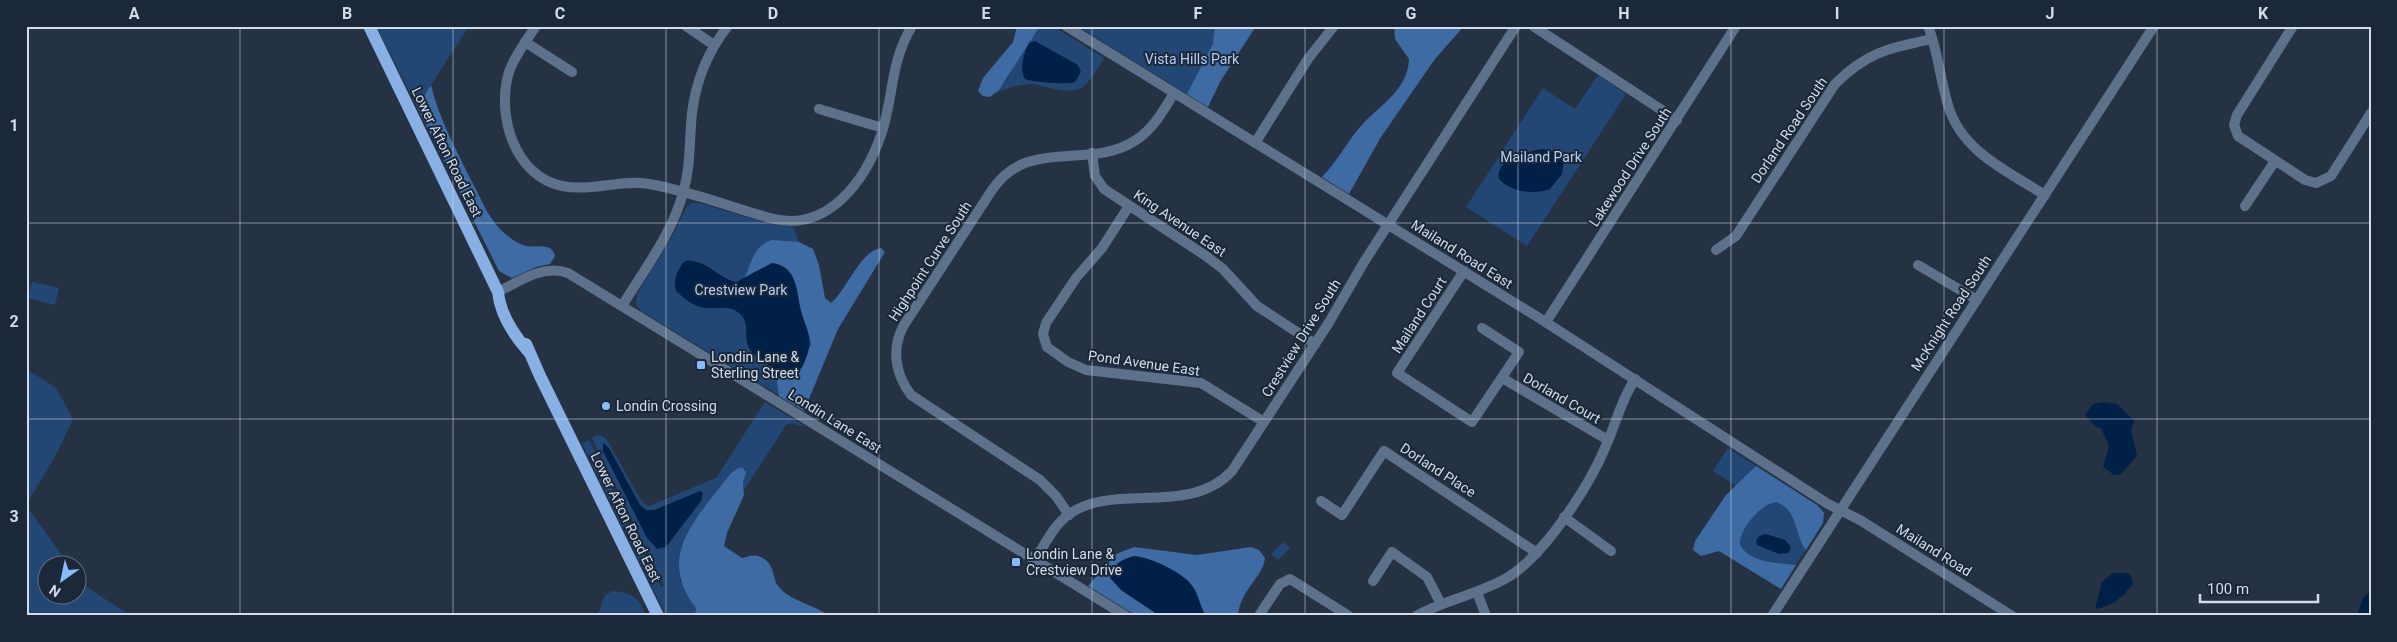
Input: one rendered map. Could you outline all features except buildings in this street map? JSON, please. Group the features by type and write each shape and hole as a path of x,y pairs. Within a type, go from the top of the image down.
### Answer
{"main road":[{"name":"Lower Afton Road East","path":"368,26 498,292 499,303 517,338 528,351 658,616"}],"street":[{"path":"536,26 525,42 509,74 504,105 514,143 522,158 533,172 548,181 566,186 640,182 778,220 796,222 810,219 833,208 847,195 870,159 883,128 894,69 902,46 912,26"},
{"path":"686,26 714,45"},
{"path":"622,306 670,228 684,193 690,159 694,99 703,70 714,45 728,26"},
{"name":"Mailand Road East","path":"1066,26 1546,322 1840,510"},
{"path":"1255,143 1303,66 1334,26"},
{"name":"Crestview Drive South","path":"1035,560 1054,530 1069,514 1080,509 1100,502 1187,494 1208,488 1232,471 1315,344 1388,224 1516,26"},
{"path":"1533,26 1677,120"},
{"name":"Lakewood Drive South","path":"1546,322 1736,26"},
{"path":"1928,26 1948,107 1961,133 1982,155 2044,195"},
{"name":"McKnight Road South","path":"1772,616 2154,26"},
{"path":"2293,26 2235,120 2238,136 2305,180 2316,183 2322,182 2331,176 2371,113"},
{"name":"Dorland Road South","path":"1716,250 1736,236 1829,93 1844,75 1865,58 1877,53 1932,39"},
{"path":"525,42 572,72"},
{"name":"Highpoint Curve South","path":"1069,514 1053,492 1040,480 915,398 900,376 896,349 904,325 1002,177 1017,166 1032,160 1118,148 1136,140 1154,123 1174,93"},
{"path":"819,109 883,128"},
{"name":"King Avenue East","path":"1092,153 1094,172 1098,182 1107,191 1206,256 1223,269 1257,306 1315,344"},
{"path":"2245,206 2275,161"},
{"name":"Pond Avenue East","path":"1129,206 1102,248 1076,278 1046,323 1044,332 1046,345 1051,352 1086,370 1201,384 1264,422"},
{"path":"1918,264 1976,300"},
{"name":"Londin Lane East","path":"498,292 539,272 556,270 568,273 1126,616"},
{"name":"Mailand Court","path":"1464,271 1397,373 1472,422"},
{"name":"Dorland Court","path":"1472,422 1519,352 1482,328"},
{"name":"Dorland Court","path":"1502,378 1608,440"},
{"path":"1416,616 1441,604 1477,592 1508,577 1537,553 1593,474 1621,404 1636,379"},
{"name":"Dorland Place","path":"1321,501 1342,515 1384,451 1537,553"},
{"name":"Mailand Road","path":"1840,510 2012,616"},
{"path":"1564,517 1611,551"},
{"path":"1373,581 1392,552 1429,579 1441,604"},
{"path":"1260,614 1280,584 1290,579 1349,616"},
{"path":"1477,592 1486,616"}],"green space":[{"path":"376,26 469,26 417,107"},
{"path":"1040,26 1053,26 1104,58 1095,73 1078,90 1071,91 1029,84 1011,87 995,94 1007,79"},
{"name":"Vista Hills Park","path":"1077,26 1253,26 1203,104"},
{"name":"Mailand Park","path":"1598,75 1626,94 1527,246 1466,207 1543,88 1575,109"},
{"name":"Crestview Park","path":"691,203 699,203 770,224 793,227 834,327 787,400 641,311 636,305 637,294 673,235 686,208"},
{"path":"32,282 59,288 55,305 28,298"},
{"path":"26,369 56,388 73,419 57,453 26,505"},
{"path":"765,402 806,427 791,423 786,425 744,490 745,469 740,467 735,471 682,546 679,565 680,582 759,616 666,616 582,444 589,440 661,587 664,585 592,438 598,435 606,438 638,495 644,504 649,506 716,478"},
{"path":"1728,448 1824,511 1823,523 1783,585 1704,535 1736,486 1713,471"},
{"path":"26,505 61,554 38,554 38,604 88,604 88,588 131,616 26,616"},
{"path":"1283,542 1290,548 1278,560 1271,554"},
{"path":"613,591 631,595 638,601 646,616 597,616 605,595"}],"shaded area":[{"path":"1017,26 1040,26 999,90 990,97 983,96 978,91 983,78 1013,42"},
{"path":"1215,26 1256,26 1220,82 1208,107 1187,94 1213,44"},
{"path":"1394,26 1464,26 1435,59 1381,137 1349,194 1322,177 1360,127 1391,97 1403,80 1409,59 1395,39"},
{"path":"1035,41 1078,65 1081,72 1075,82 1050,83 1025,79 1022,70 1024,56 1029,43"},
{"path":"431,85 448,134 491,218 503,232 519,243 526,246 543,246 551,249 555,256 550,264 536,267 512,278 499,271 417,107"},
{"path":"1542,149 1556,152 1564,161 1562,174 1550,189 1537,192 1523,191 1509,187 1499,179 1499,172 1507,161 1521,154"},
{"path":"772,240 799,242 813,249 819,265 825,298 831,303 866,256 881,248 885,252 838,329 804,411 779,396 777,383 779,370 793,373 811,345 796,284 789,272 776,264 754,272 744,279 757,250"},
{"path":"685,261 699,262 723,277 736,282 772,263 787,269 794,281 809,339 808,351 801,368 793,373 772,367 749,348 745,321 739,313 727,308 698,306 686,300 676,291 676,275"},
{"path":"2106,402 2117,404 2135,421 2131,429 2137,456 2121,474 2114,475 2103,467 2109,446 2101,428 2096,427 2085,415 2093,404"},
{"path":"603,443 609,448 640,505 646,510 654,510 700,491 703,493 701,501 666,547 657,549 647,538 603,451"},
{"path":"1756,466 1817,505 1824,513 1823,523 1806,550 1792,516 1783,505 1776,502 1763,507 1743,532 1740,545 1750,555 1773,563 1796,565 1781,589 1719,551 1701,556 1693,550 1695,541 1726,495"},
{"path":"742,467 746,472 743,483 744,495 727,533 724,546 742,558 755,556 764,559 772,568 776,583 783,591 789,596 817,608 829,616 695,616 696,608 686,592 680,576 679,561 682,547 696,519 706,505 731,473"},
{"path":"1766,534 1785,540 1791,547 1789,553 1779,554 1757,545 1756,541 1759,536"},
{"path":"1134,547 1197,555 1251,547 1259,550 1265,558 1260,571 1243,599 1238,616 1206,616 1198,601 1195,590 1178,577 1148,559 1127,559 1117,564 1121,590 1160,616 1137,616 1088,586 1116,554"},
{"path":"1134,556 1158,563 1183,576 1195,590 1206,616 1160,616 1121,590 1110,578 1111,573 1118,563"},
{"path":"2113,573 2128,573 2133,584 2117,601 2095,609 2102,582"},
{"path":"2369,593 2371,616 2357,616 2363,597"}],"place":[{"name":"Londin Lane & Sterling Street","path":"701,365"},
{"name":"Londin Crossing","path":"606,406"},
{"name":"Londin Lane & Crestview Drive","path":"1016,562"}]}
